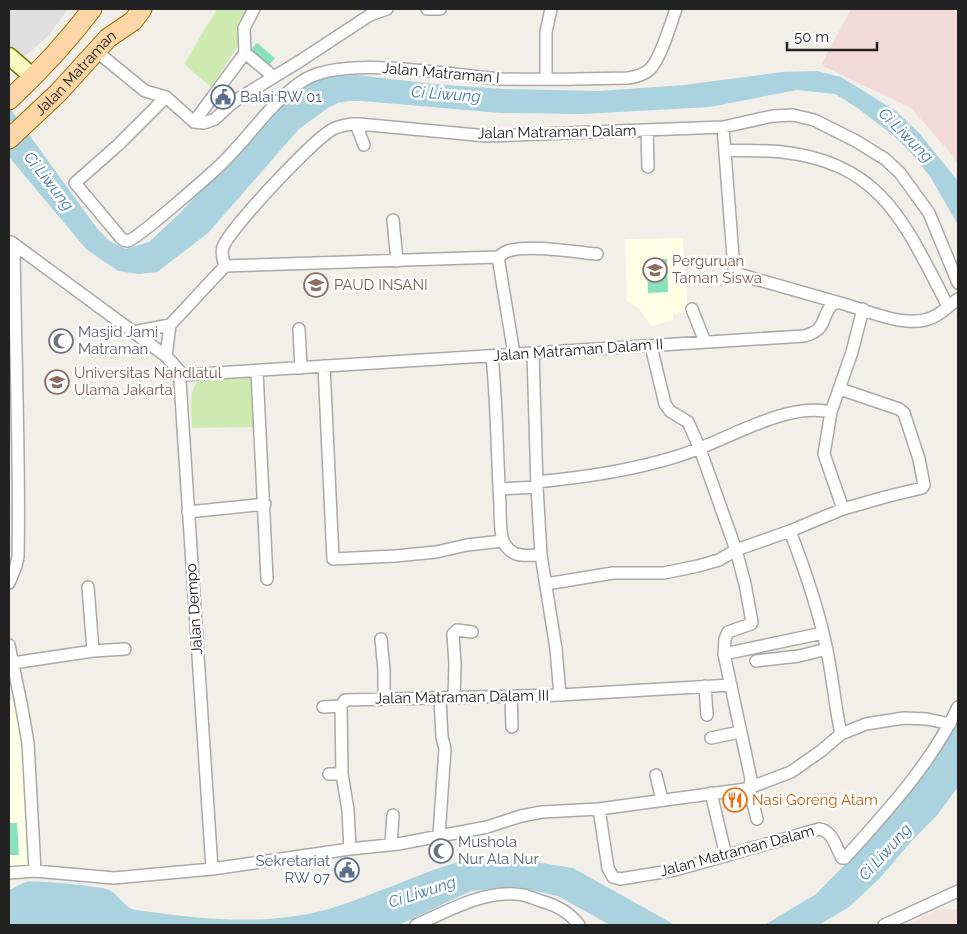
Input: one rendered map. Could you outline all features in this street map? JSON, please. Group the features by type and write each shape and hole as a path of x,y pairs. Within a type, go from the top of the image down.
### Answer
{"main road":[{"name":"Jalan Matraman","path":"9,100 28,82 92,9"},
{"path":"102,44 126,9"},
{"name":"Jalan Matraman","path":"9,139 44,106 102,44 133,20 142,9"}],"street":[{"path":"199,123 245,53 244,28 254,9"},
{"path":"199,123 215,119 231,104 370,15 387,9"},
{"path":"546,79 546,32 551,9"},
{"name":"Jalan Matraman I","path":"166,97 118,145 75,183 121,238 127,241 150,226 218,168 273,107 302,81 313,76 328,71 352,68 386,68 472,77 546,79 628,78 638,76 650,70 656,61 676,9"},
{"path":"102,44 145,92 166,97 199,123"},
{"path":"245,53 274,77"},
{"path":"9,56 28,82"},
{"name":"Jalan Matraman Dalam","path":"225,266 223,248 229,235 319,139 332,129 345,125 356,124 487,136 723,127 773,116 794,115 814,120 837,130 885,159 900,173 929,213 958,283"},
{"path":"356,124 364,145"},
{"path":"723,127 734,269 738,274 908,322 923,321 936,316 958,298"},
{"path":"647,130 648,167"},
{"path":"725,150 783,152 843,167 878,192 904,223 948,306"},
{"path":"393,220 397,261"},
{"path":"11,242 166,356 183,375"},
{"path":"9,583 18,557 19,490 12,359 11,242"},
{"path":"166,356 170,325 225,266 498,257 507,251 516,249 551,249 597,254"},
{"path":"498,257 514,354"},
{"name":"Jalan Matraman Dalam II","path":"183,375 804,336 814,333 822,325 831,306 834,303 840,303"},
{"path":"692,309 705,342"},
{"path":"843,509 824,454 831,412 840,389 864,309"},
{"path":"133,332 170,325"},
{"path":"299,329 300,368"},
{"path":"650,346 665,404 670,411 688,422 700,449 736,550 745,584 752,622 728,632 725,638 724,654 751,779 749,787 757,819"},
{"path":"532,353 541,555 556,649 560,694"},
{"path":"492,356 496,392 499,489 503,541 517,555 541,555"},
{"path":"324,366 332,559 436,552 503,541"},
{"path":"257,370 265,504 267,579"},
{"name":"Jalan Dempo","path":"183,375 180,381 212,869"},
{"path":"546,584 613,573 664,572 698,566 720,560 736,550 790,531 843,509 922,488 924,485 919,459 904,413 899,409 840,389"},
{"path":"499,489 589,477 647,464 700,449 785,414 806,411 831,412"},
{"path":"188,512 265,504"},
{"path":"790,531 823,633 841,734"},
{"path":"88,588 93,651"},
{"path":"454,697 455,664 453,634 457,630 472,632"},
{"path":"724,654 823,633"},
{"path":"381,640 384,699"},
{"path":"9,646 28,742 35,871"},
{"path":"13,663 93,651 125,649"},
{"path":"756,661 799,656 827,649"},
{"name":"Jalan Matraman Dalam III","path":"341,706 345,700 511,696 730,685"},
{"path":"705,686 707,716"},
{"path":"511,696 512,727"},
{"path":"439,835 445,749 442,737 440,698"},
{"path":"323,707 341,706 342,774 348,810 350,849"},
{"name":"Jalan Matraman Dalam","path":"599,809 608,868 613,878 675,870 819,829 829,833 842,858 845,858 908,787 950,724 958,707"},
{"path":"9,873 35,871 114,878 212,869 391,845 487,827 521,816 542,812 599,809 749,787 791,772 822,751 841,734 866,724 904,718 927,719 950,724"},
{"path":"711,738 740,732"},
{"path":"329,774 342,774"},
{"path":"656,775 662,800"},
{"path":"712,793 726,856"},
{"path":"391,845 394,815"},
{"path":"884,925 958,891"},
{"path":"416,925 478,899 516,894 546,902 561,909 573,917 580,925"}],"shaded area":[{"path":"9,9 68,9 49,35 23,58 9,45"},
{"path":"851,9 958,9 958,165 953,156 911,108 821,65"},
{"name":"Perguruan Taman Siswa","path":"683,238 688,312 673,314 673,320 651,326 639,308 627,301 625,239"},
{"path":"19,700 29,865 9,866 9,701"},
{"path":"939,909 958,909 958,925 906,925"}],"green space":[{"path":"217,9 251,9 245,35 211,87 184,64"},
{"path":"257,43 275,58 266,69 248,53"},
{"path":"667,259 668,292 648,293 647,260"},
{"path":"204,376 253,378 258,427 192,428 192,392 198,380"},
{"path":"9,823 17,823 19,855 9,855"}],"water":[{"name":"Ci Liwung","path":"817,71 841,77 896,111 919,133 958,181 958,225 931,178 913,155 893,135 856,107 835,94 797,90 710,107 582,114 501,113 362,101 338,103 299,129 208,233 157,272 139,274 118,271 86,249 9,157 9,107 96,227 109,241 126,249 149,242 180,213 280,106 312,81 333,76 357,75 433,84 504,89 599,91 684,85 782,72"},
{"name":"Ci Liwung","path":"958,720 958,787 938,814 880,878 849,907 819,925 762,925 816,894 873,836 933,758"},
{"name":"Ci Liwung","path":"464,860 501,867 522,860 573,868 675,925 610,925 558,896 517,887 471,891 399,925 9,925 9,890 26,882 103,888 113,892 129,907 136,910 234,920 284,918 332,908"}],"place":[{"name":"Balai RW 01","path":"223,97"},
{"name":"Perguruan Taman Siswa","path":"655,270"},
{"name":"PAUD INSANI","path":"316,285"},
{"name":"Masjid Jami Matraman","path":"61,341"},
{"name":"Universitas Nahdlatul Ulama Jakarta","path":"57,382"},
{"name":"Nasi Goreng Atam","path":"735,800"},
{"name":"Mushola Nur Ala Nur","path":"441,851"},
{"name":"Sekretariat RW 07","path":"347,870"}]}
